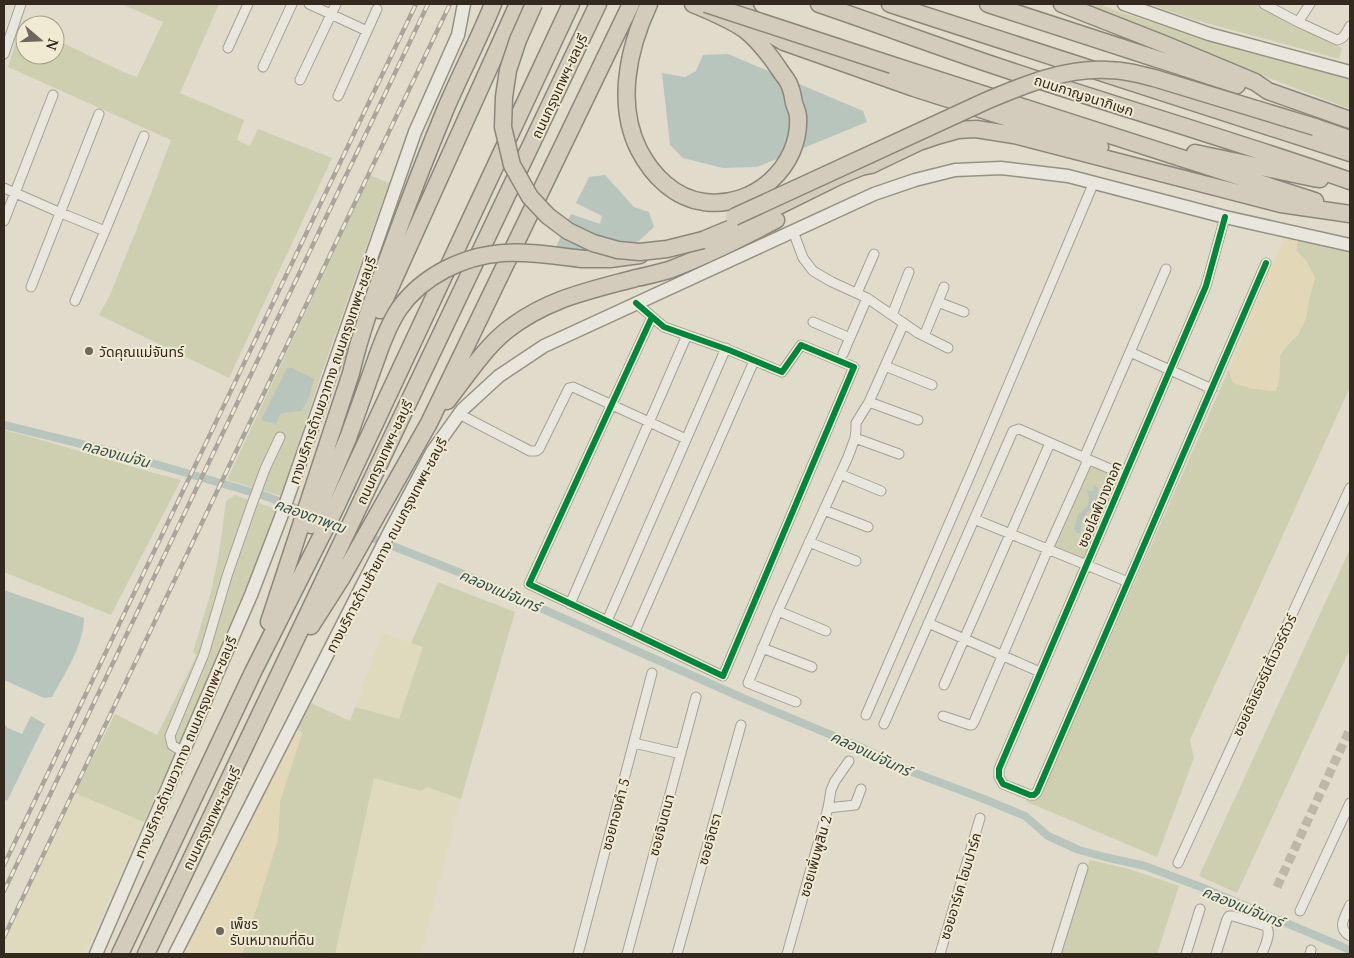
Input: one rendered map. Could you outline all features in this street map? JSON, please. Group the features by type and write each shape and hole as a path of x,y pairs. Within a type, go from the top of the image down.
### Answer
{"highway":[{"path":"322,503 358,343 372,301 422,166 493,4"},
{"path":"351,373 364,348 518,4"},
{"path":"534,4 518,40 508,70 504,97 503,128 512,165 530,197 548,216 568,231 593,243 618,250 640,252 667,249 703,240 752,219 839,176 871,165 919,142 958,130 976,129 1014,135 1281,204 1350,213"},
{"name":"ถนนกรุงเทพฯ-ชลบุรี","path":"120,954 253,672 322,503 572,4"},
{"name":"ถนนกรุงเทพฯ-ชลบุรี","path":"146,954 598,4"},
{"path":"273,688 341,579 429,423 631,4"},
{"path":"649,4 636,37 628,72 626,95 630,129 644,161 653,173 676,192 702,202 734,201 754,194 781,170 791,156 796,141 798,117 790,84 766,50 743,29 693,4"},
{"path":"706,4 1350,213"},
{"path":"742,4 748,14 762,28 784,42 914,88 1134,158 1172,176"},
{"name":"ถนนกาญจนาภิเษก","path":"820,4 988,63 1350,181"},
{"name":"ถนนกาญจนาภิเษก","path":"890,4 1350,153"},
{"path":"988,4 1249,89 1268,91 1350,120"},
{"path":"1062,4 1255,82 1268,91"},
{"path":"253,672 283,581 311,530 392,320 408,298 426,280 454,265 486,255 504,253 524,252 597,260 624,258 653,252 680,242 994,98 1040,80 1068,72 1115,70 1129,72 1154,78 1350,139"},
{"path":"1133,142 1162,146 1313,178 1350,181"},
{"path":"429,423 492,345 507,331 549,304 572,295 668,270 710,253 860,176 871,165"}],"main road":[{"name":"ทางบริการด้านขวาทาง ถนนกรุงเทพฯ-ชลบุรี","path":"96,954 251,595 281,518 415,132 458,34 464,4"},
{"path":"1124,4 1209,34 1350,72"},
{"name":"ทางบริการด้านซ้ายทาง ถนนกรุงเทพฯ-ชลบุรี","path":"175,954 375,560 432,452 462,410 499,376 544,346 874,194 915,180 955,170 1001,168 1068,176 1225,216 1350,245"}],"street":[{"path":"4,54 21,4"},
{"path":"228,48 248,4"},
{"path":"263,67 292,4"},
{"path":"309,4 368,31"},
{"path":"300,80 336,4"},
{"path":"1264,4 1337,40 1344,36 1350,26"},
{"path":"1298,22 1310,4"},
{"path":"338,96 377,9"},
{"path":"4,221 53,95"},
{"path":"31,287 99,114"},
{"path":"75,301 144,136"},
{"path":"866,715 1094,182"},
{"path":"4,188 61,214 105,231"},
{"name":"ซอยไลฟ์บางกอก","path":"1128,582 1037,792 1034,795 1030,795 1003,784 999,777 1000,769 1206,286 1225,216"},
{"path":"793,231 803,258 813,271 867,298 924,336 948,348"},
{"path":"857,293 874,254"},
{"path":"974,519 1128,582 1266,263"},
{"path":"943,716 972,725 1166,269"},
{"path":"892,315 909,272"},
{"path":"924,336 944,287"},
{"path":"843,354 867,298"},
{"path":"938,302 964,312"},
{"path":"636,303 664,327 726,348 782,372 800,345 854,367 723,676 528,584 652,317"},
{"path":"813,322 850,338"},
{"path":"796,702 748,683 855,438 856,423 869,402 904,323"},
{"path":"570,604 687,335"},
{"path":"607,621 726,348"},
{"path":"1130,352 1212,389"},
{"path":"634,634 754,361"},
{"path":"885,366 932,385"},
{"path":"459,414 530,451 536,451 539,449 569,388 572,387 686,440"},
{"path":"869,402 918,420"},
{"path":"884,724 1013,431 1019,429 1124,476"},
{"path":"183,752 172,745 170,736 204,654 227,576 251,507 265,469 280,437"},
{"path":"855,438 899,454"},
{"path":"944,685 1050,443"},
{"path":"840,474 881,490"},
{"name":"ซอยดิอิเธอร์นิตี้เวอร์ดัวร์","path":"1178,863 1350,488"},
{"path":"824,510 868,527"},
{"path":"809,542 856,561"},
{"path":"778,611 826,631"},
{"path":"928,624 1040,672"},
{"path":"762,648 812,667"},
{"name":"ซอยทองคำ 5","path":"578,954 652,673"},
{"name":"ซอยจินตนา","path":"627,954 696,697"},
{"name":"ซอยจิตรา","path":"677,954 741,725"},
{"path":"634,743 681,754"},
{"name":"ซอยเพิ่มพูสิน 2","path":"787,954 828,808 831,790 835,781 850,761"},
{"path":"828,808 855,806 862,789"},
{"path":"1300,911 1350,803"},
{"name":"ซอยอาร์เค โฮมปาร์ค","path":"940,954 980,818"},
{"path":"1056,954 1083,868"},
{"path":"1350,905 1342,926 1344,931 1350,936"},
{"path":"1186,954 1200,909"},
{"path":"1216,954 1227,919 1229,916 1233,916 1268,928 1269,932 1262,954"}],"shaded area":[{"path":"728,54 863,111 867,122 757,167 723,168 683,158 670,145 662,73 685,77 696,71 703,55"},
{"path":"605,175 634,207 649,212 654,227 639,241 566,260 556,247 571,214 600,224 602,216 576,203 589,177"},
{"path":"287,368 292,368 314,379 309,398 301,411 281,413 276,424 261,420"},
{"path":"1095,485 1098,488 1097,502 1082,520 1080,533 1077,533 1074,529 1078,515 1088,505 1087,489 1090,491 1094,490 1093,486"},
{"path":"4,590 84,618 77,649 52,697 44,698 4,680"},
{"path":"382,633 423,647 399,719 355,707"},
{"path":"31,716 45,724 7,801 4,799 4,724 8,728 22,734"},
{"path":"374,778 421,791 427,787 461,799 421,954 335,954"},
{"path":"75,793 144,822 85,954 4,954 4,942"}],"green space":[{"path":"121,4 219,4 180,93 244,120 237,140 250,146 258,129 332,158 229,378 99,315 110,295 171,140 8,67 15,45 15,65 65,65 65,44 137,77 163,22"},
{"path":"1083,4 1100,4 1211,41 1350,79 1350,109 1188,47"},
{"path":"1149,4 1255,4 1342,48 1339,59 1195,20"},
{"path":"370,175 389,183 322,372 281,496 227,480"},
{"path":"1298,239 1350,251 1350,387 1190,740 1194,758 1157,857 1025,801 1042,792 1229,369 1233,383 1279,381 1280,355 1298,335 1306,318 1315,278 1306,261 1296,251"},
{"path":"4,430 181,480 111,615 4,572"},
{"path":"1089,464 1119,478 1083,560 1053,547"},
{"path":"235,495 276,509 253,578 144,822 75,793 115,714 157,735 197,655 193,652 211,592 219,553 226,501"},
{"path":"1350,549 1350,649 1237,893 1199,876"},
{"path":"438,582 515,612 461,799 427,787 421,791 374,778 335,954 242,954 278,839 280,801 302,734 296,728 311,703 350,721 355,707 399,719 423,647 411,643"},
{"path":"1090,860 1129,869 1179,886 1157,954 1059,954"}],"sand":[{"path":"1284,237 1298,239 1296,251 1306,260 1315,278 1306,318 1298,335 1280,355 1279,381 1276,391 1254,389 1233,383 1229,369"},
{"path":"296,728 302,733 280,801 278,839 242,954 180,954"}],"waterway":[{"name":"คลองแม่จัน","path":"4,425 114,452 265,496 307,512"},
{"name":"คลองแม่จันทร์","path":"329,521 466,575 745,699 865,749 907,770 1025,816 1048,836 1079,850 1145,866 1201,887 1350,950"}],"tunnel":[{"path":"1277,887 1350,729"}],"railway":[{"path":"4,865 416,4"},
{"path":"4,891 428,4"},
{"path":"4,937 450,4"}],"cycle path":[{"path":"1225,217 1206,286 999,769 999,777 1003,784 1030,795 1034,795 1037,792 1266,263"},
{"path":"636,303 664,327 729,350 782,372 801,345 854,367 723,676 529,584 652,317"}],"place":[{"name":"วัดคุณแม่จันทร์","path":"89,351"},
{"name":"เพ็ชร รับเหมาถมที่ดิน","path":"220,931"}],"water label":[{"name":"คลองตาพุฒ","path":"310,515"}]}
